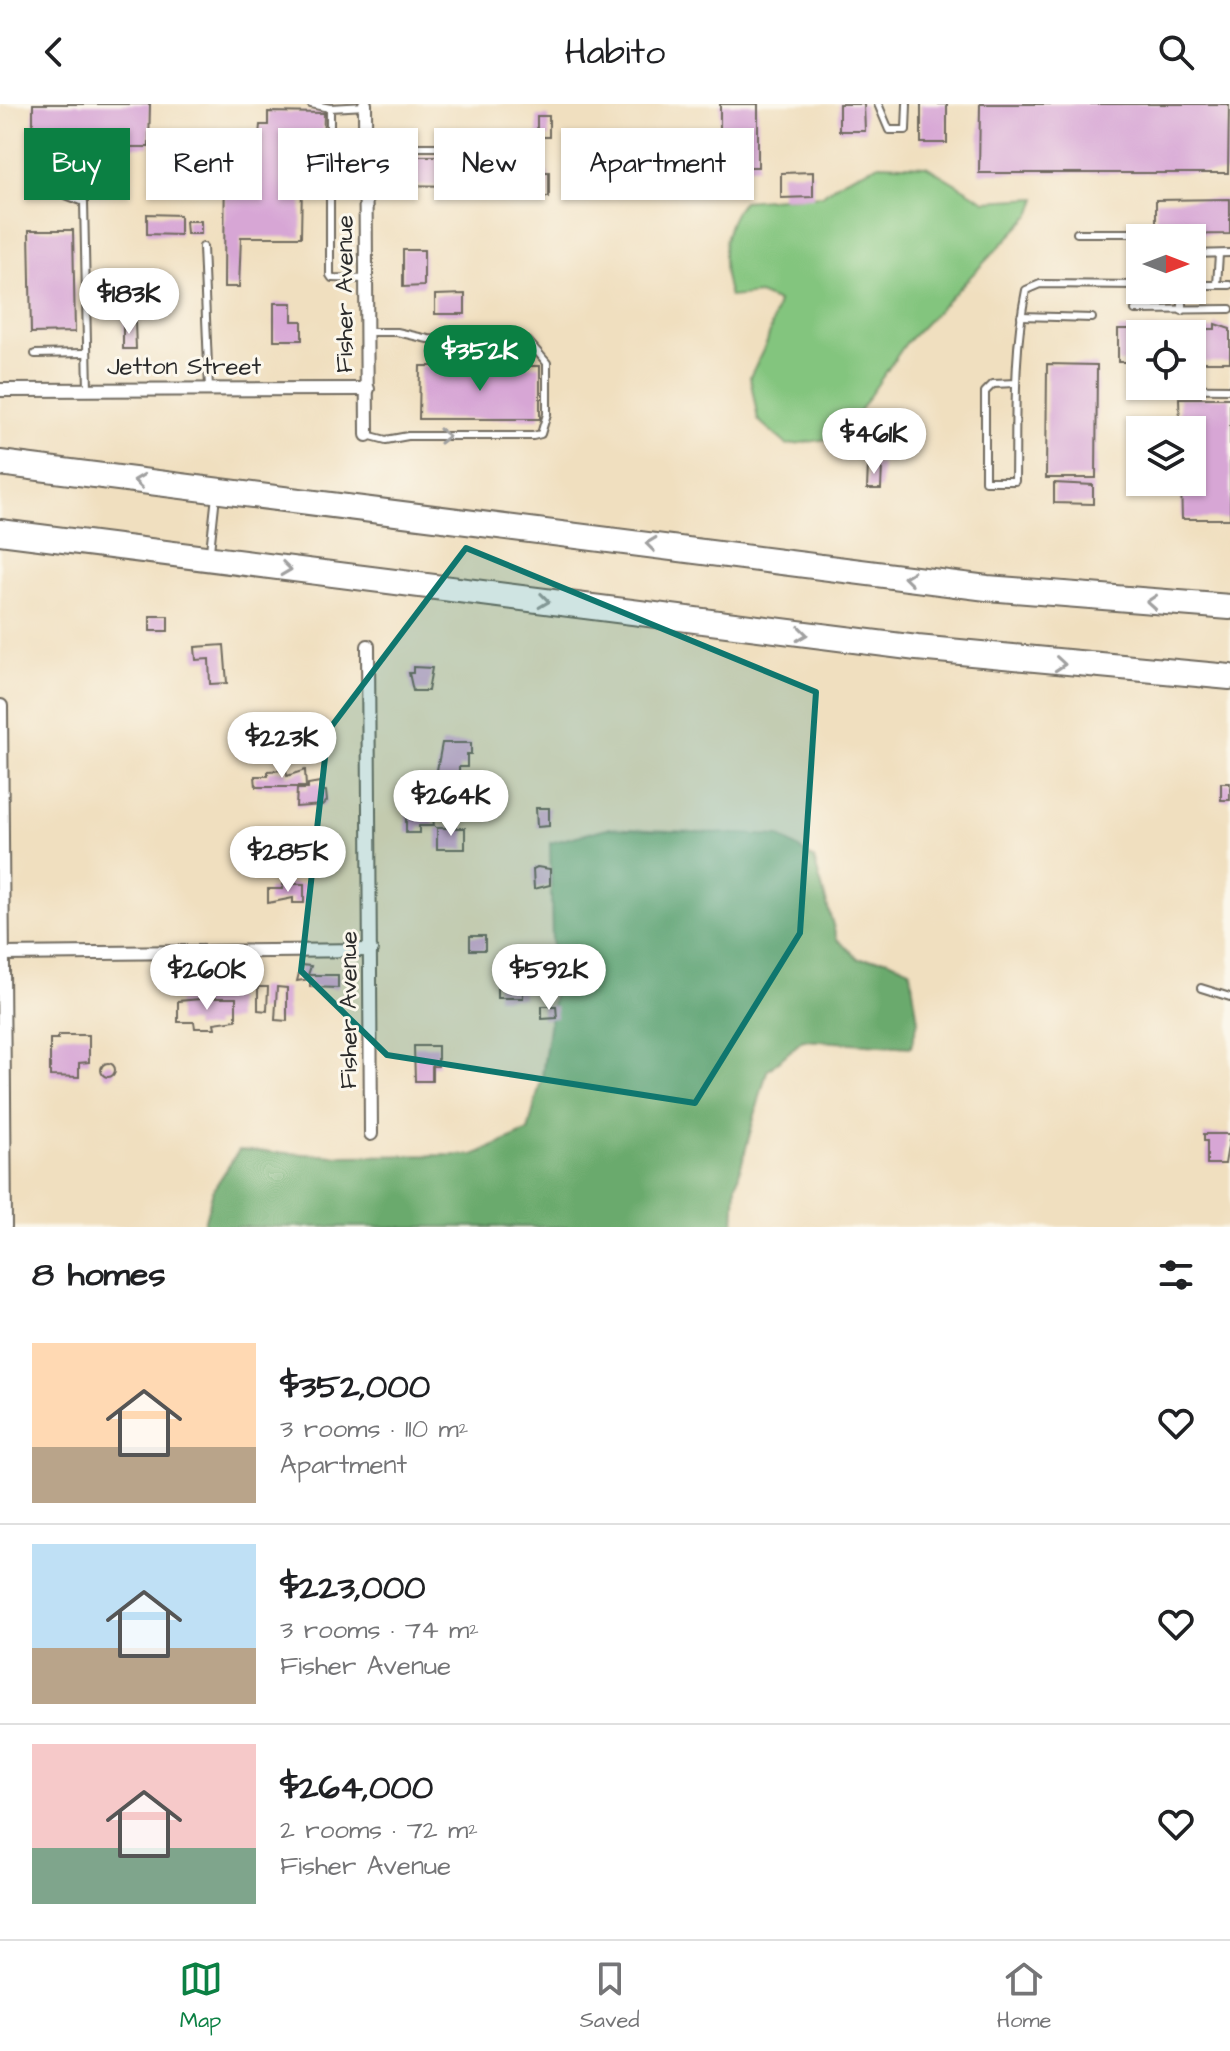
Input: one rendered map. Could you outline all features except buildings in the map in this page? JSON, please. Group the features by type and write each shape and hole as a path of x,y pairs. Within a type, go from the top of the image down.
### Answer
{"highway":[{"path":"0,463 987,588 1230,607"},
{"path":"0,532 917,648 1230,677"}],"street":[{"name":"Fisher Avenue","path":"366,105 366,128"},
{"name":"Fisher Avenue","path":"366,200 367,435"},
{"name":"Jetton Street","path":"0,390 368,389"},
{"name":"Fisher Avenue","path":"368,646 371,1134"},
{"path":"1,706 5,1227"},
{"path":"2,954 371,950"}],"lane":[{"path":"311,104 330,108 366,105"},
{"path":"878,104 884,124 889,130 898,132 906,130 907,104"},
{"path":"330,108 330,275 332,278 367,279"},
{"path":"79,200 84,202 84,353 88,390"},
{"path":"1077,233 1126,233"},
{"path":"203,247 209,389"},
{"path":"1206,254 1230,253"},
{"path":"1217,285 1219,254"},
{"path":"1016,383 993,384 985,392 985,481 1015,481 1016,383 1016,362 1026,290 1040,284 1126,285"},
{"path":"1206,285 1230,285"},
{"path":"1182,304 1182,311"},
{"path":"1135,310 1230,309"},
{"path":"1021,316 1092,318"},
{"path":"367,332 397,332 428,339 528,341 547,363 547,414 541,434 408,436 386,440 367,435"},
{"path":"35,354 84,353"},
{"path":"1206,389 1230,389"},
{"path":"209,559 217,492"},
{"path":"1201,988 1230,997"}],"highlighted area":[{"path":"466,548 816,692 800,933 695,1103 387,1055 301,971 328,731"}],"green space":[{"path":"880,164 926,166 985,201 1037,198 1032,213 906,343 841,437 787,445 758,420 750,377 767,342 778,302 759,294 730,297 724,247 730,223 743,201 822,195 843,180"},
{"path":"607,828 779,836 814,859 837,939 859,959 886,959 910,969 918,1021 911,1047 803,1040 767,1071 736,1185 734,1227 203,1227 213,1190 239,1150 337,1156 474,1155 528,1131 542,1076 553,998 550,843"}]}
